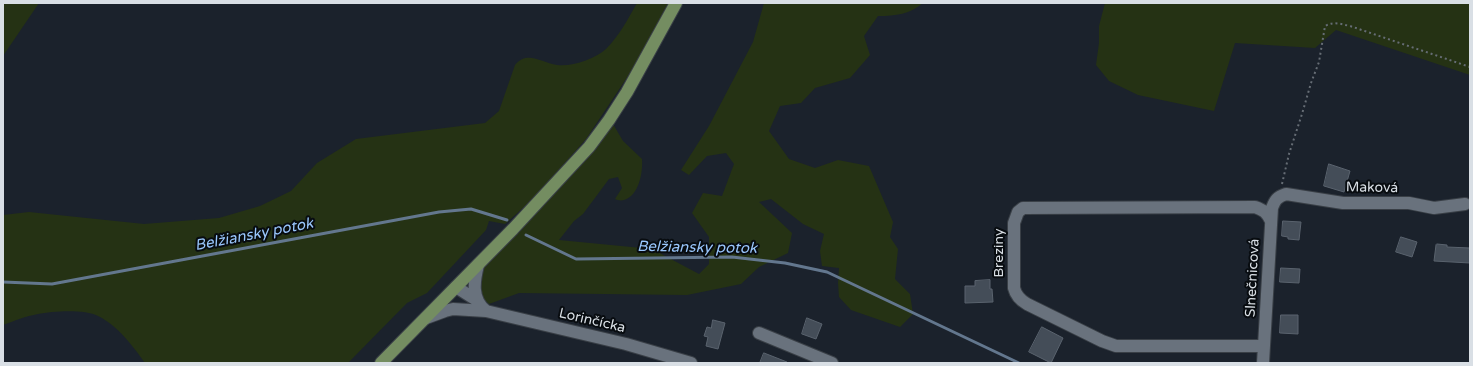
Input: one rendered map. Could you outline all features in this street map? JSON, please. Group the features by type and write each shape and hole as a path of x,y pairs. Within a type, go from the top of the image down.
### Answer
{"main road":[{"path":"381,363 453,291 568,171 605,126 638,74 676,3"}],"street":[{"name":"Maková","path":"1279,196 1286,194 1343,203 1409,203 1434,208 1465,204"},
{"name":"Slnečnicová","path":"1262,363 1271,221 1274,201 1279,196"},
{"name":"Breziny","path":"1264,346 1116,346 1102,341 1027,304 1020,300 1016,295 1014,288 1014,223 1018,212 1023,208 1255,207 1267,213 1271,221"},
{"path":"478,265 475,284 478,301 486,311"},
{"path":"453,291 478,301"},
{"path":"453,291 457,303 465,309"},
{"name":"Lorinčícka","path":"426,318 445,311 465,309 486,311 626,344 691,363"},
{"path":"759,333 832,363"}],"path":[{"path":"1279,196 1289,154 1319,62 1325,26 1330,23 1338,23 1350,26 1470,67"}],"green space":[{"path":"3,3 39,3 3,56"},
{"path":"637,3 668,3 640,58 586,139 533,199 505,224 489,221 486,230 427,293 407,303 348,363 145,363 118,330 98,316 85,312 60,311 44,313 29,316 3,325 3,215 29,212 144,224 219,218 260,206 291,191 317,163 356,139 485,123 499,111 515,65 520,61 525,58 530,58 551,64 569,65 583,62 596,56 606,49 615,39"},
{"path":"764,3 923,3 913,10 902,14 878,16 864,36 870,55 850,78 815,88 801,103 780,106 769,131 789,159 815,168 838,160 869,166 893,222 890,237 898,249 895,279 910,294 913,314 900,327 851,310 839,297 839,268 822,266 820,251 824,234 803,224 771,199 759,202 792,233 788,253 759,267 741,284 687,295 519,293 489,304 481,297 479,280 482,268 613,124 623,141 642,159 641,177 637,189 629,198 623,200 615,199 622,188 618,177 609,179 583,214 574,221 559,240 652,249 699,274 709,264 709,237 692,213 703,193 722,196 734,164 726,153 707,156 689,175 681,170 709,126 753,42"},
{"path":"1105,3 1470,3 1470,75 1336,30 1315,48 1235,43 1214,111 1138,95 1109,81 1096,65 1099,43 1099,26"}],"building":[{"path":"1329,164 1350,171 1344,192 1324,186"},
{"path":"1283,221 1301,222 1299,240 1288,239 1288,237 1282,236"},
{"path":"1401,237 1417,242 1412,257 1396,252"},
{"path":"1437,244 1447,245 1447,247 1470,248 1470,263 1434,261"},
{"path":"1281,268 1300,269 1299,283 1280,282"},
{"path":"990,280 990,289 992,289 993,302 965,303 965,286 975,286 975,281"},
{"path":"1281,315 1298,315 1298,334 1280,333"},
{"path":"807,318 822,324 816,339 802,334"},
{"path":"713,320 725,323 718,349 706,346 708,337 704,336 707,327 711,328"},
{"path":"1042,327 1063,338 1051,363 1029,352"},
{"path":"764,353 787,362 787,363 760,363"}],"waterway":[{"name":"Belžiansky potok","path":"3,282 52,284 439,212 471,209 507,220"},
{"name":"Belžiansky potok","path":"526,235 576,259 732,257 785,263 827,272 1019,363"}]}
